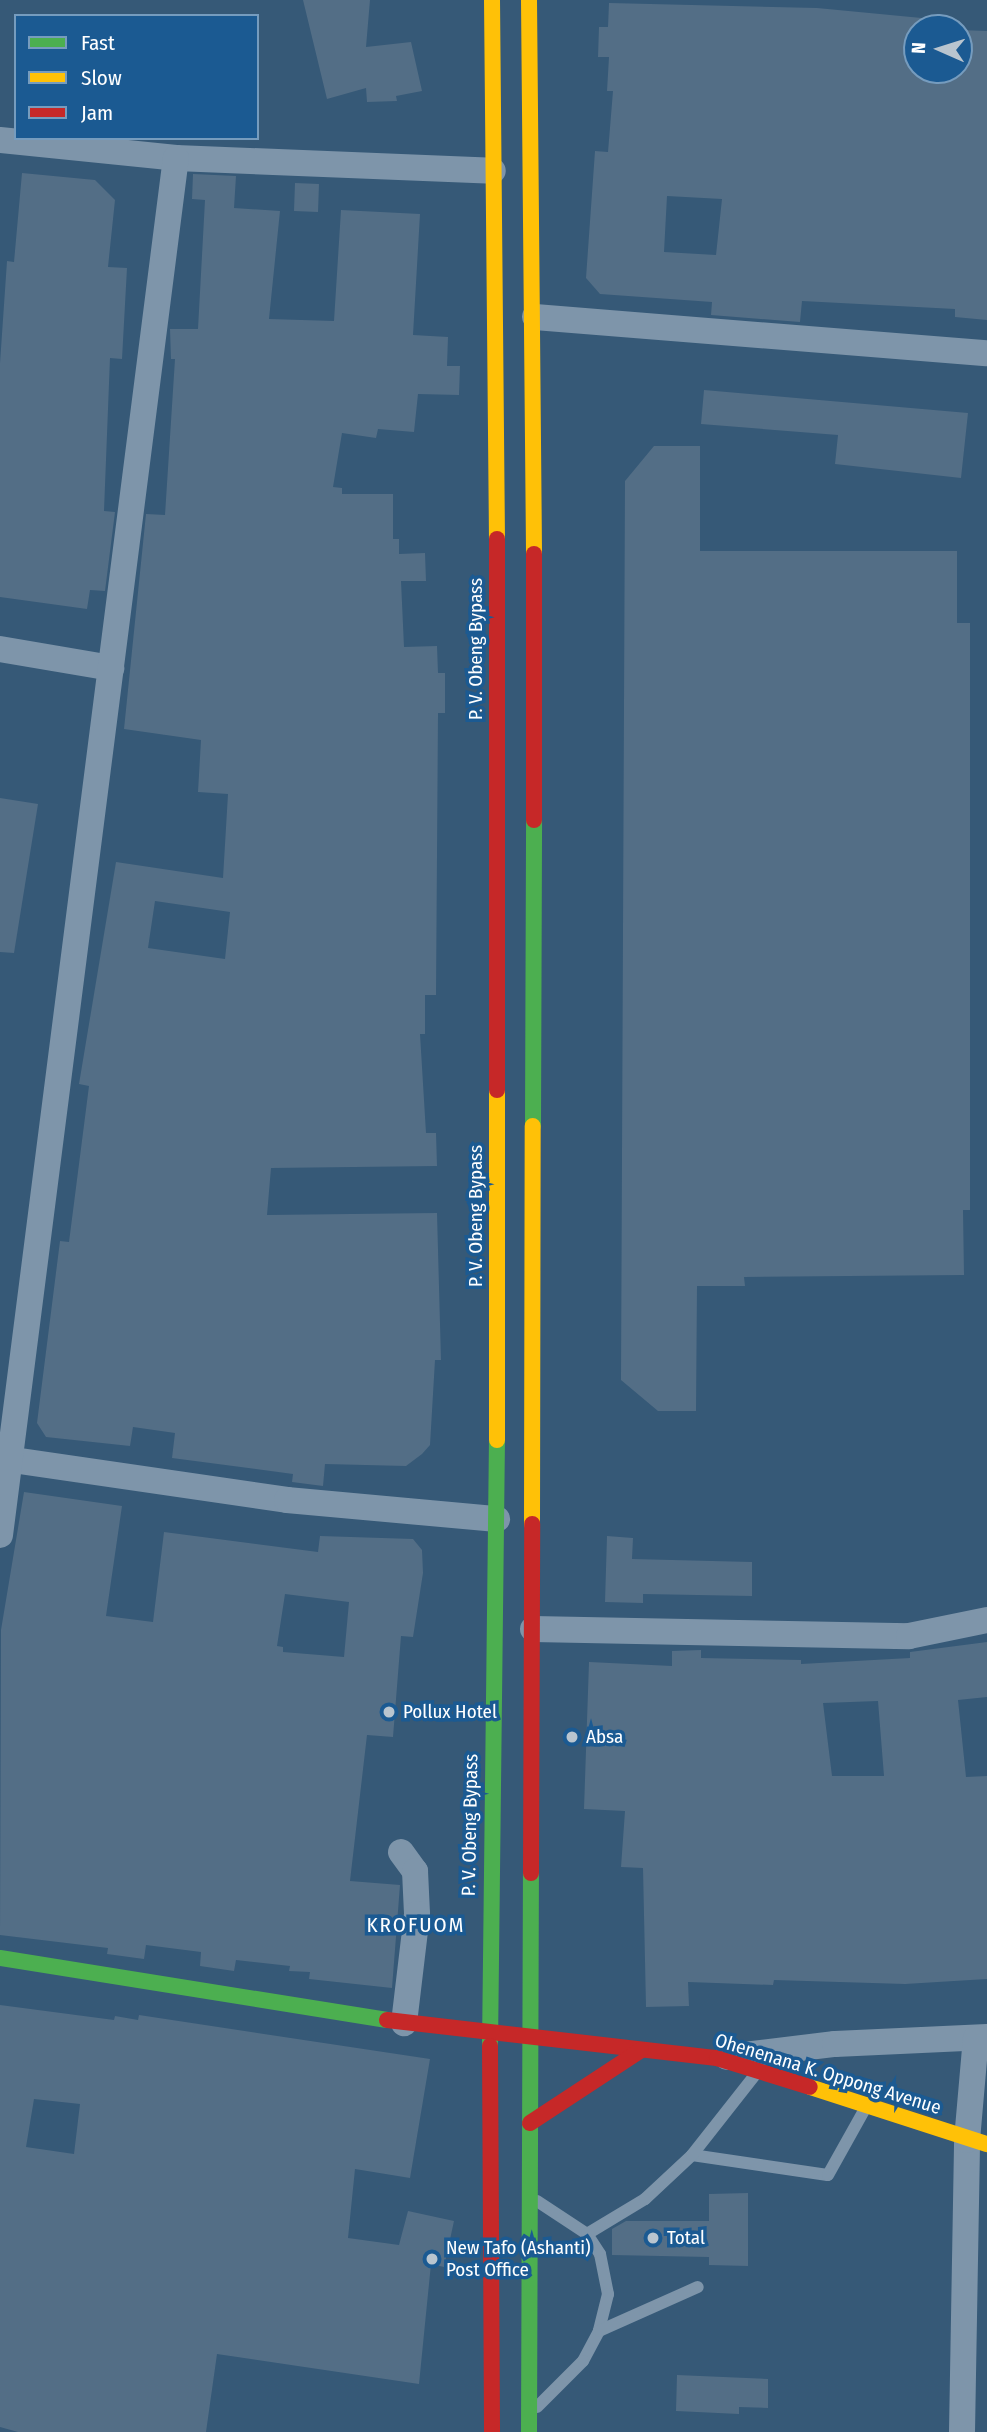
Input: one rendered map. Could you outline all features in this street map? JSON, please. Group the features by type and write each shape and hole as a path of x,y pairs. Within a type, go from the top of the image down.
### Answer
{"main road":[{"name":"P. V. Obeng Bypass","path":"492,0 498,1519 489,2031 492,2432"},
{"path":"529,2432 535,317 530,0"},
{"name":"Ohenenana K. Oppong Avenue","path":"0,1958 404,2023 717,2058 977,2142"},
{"path":"530,2123 641,2050"}],"street":[{"path":"0,140 176,158 493,171"},
{"path":"0,1535 6,1458 176,158"},
{"path":"535,317 987,353"},
{"path":"0,649 111,668"},
{"path":"6,1458 287,1500 498,1519"},
{"path":"533,1629 909,1636 987,1620"},
{"path":"401,1852 415,1871 417,1914 404,2023"},
{"path":"717,2058 835,2044 982,2038 962,2432"}],"lane":[{"path":"587,2234 645,2199 692,2155 758,2072"},
{"path":"692,2155 828,2175 866,2107"},
{"path":"529,2415 583,2361 599,2331 608,2294 600,2254 587,2234 530,2196"},
{"path":"599,2331 698,2287"}],"building":[{"path":"303,0 370,0 366,47 411,42 422,91 396,96 397,101 367,102 366,88 327,99"},
{"path":"609,3 817,8 903,16 903,84 973,84 973,30 987,31 987,320 955,317 955,309 802,301 800,322 711,315 712,302 600,294 586,278 595,151 608,152 613,91 607,91 609,57 598,57 599,27 608,27","holes":["667,196 722,199 716,255 664,252"]},
{"path":"22,173 95,180 115,200 108,267 127,268 122,359 110,358 104,511 115,512 105,591 90,590 87,609 0,597 0,363 7,261 14,262"},
{"path":"193,174 236,176 234,208 280,211 269,319 334,321 341,210 420,214 413,335 448,337 447,366 460,366 459,395 418,394 414,432 378,429 376,438 342,433 333,487 342,488 342,494 393,494 393,539 399,539 399,554 425,553 426,581 401,581 404,647 437,646 438,673 445,673 445,713 438,713 436,995 425,995 425,1034 420,1034 426,1133 436,1133 437,1166 271,1168 267,1215 437,1213 441,1360 435,1360 430,1445 422,1454 406,1466 325,1464 323,1486 292,1482 293,1474 172,1458 175,1433 133,1427 130,1446 46,1437 37,1423 60,1241 69,1242 89,1086 79,1084 116,862 223,878 228,794 198,792 201,740 124,729 146,514 165,515 175,359 171,359 170,329 198,329 205,200 192,199","holes":["155,901 230,912 225,959 148,948"]},
{"path":"295,183 319,184 318,212 294,211"},
{"path":"704,390 968,413 961,478 835,464 838,435 701,424"},
{"path":"654,446 700,446 700,551 957,551 957,623 970,623 970,1210 963,1210 964,1275 744,1277 745,1286 697,1286 696,1411 658,1411 621,1380 625,481"},
{"path":"0,798 38,804 14,953 0,952"},
{"path":"24,1492 122,1506 106,1616 153,1622 164,1532 318,1552 320,1536 413,1539 422,1550 423,1573 413,1637 401,1636 393,1737 367,1735 350,1881 400,1885 392,1988 309,1979 310,1972 289,1971 290,1966 236,1960 234,1971 200,1966 201,1952 146,1945 144,1959 107,1954 108,1948 0,1935 1,1630","holes":["285,1594 349,1602 344,1657 283,1652 283,1647 277,1646"]},
{"path":"607,1536 633,1538 632,1559 752,1562 752,1596 643,1594 643,1603 605,1602"},
{"path":"987,1642 987,1697 958,1700 966,1777 987,1776 987,1979 905,1984 774,1980 773,1985 688,1982 689,2006 646,2007 643,1868 621,1867 625,1811 584,1809 589,1662 672,1666 672,1651 701,1650 701,1658 801,1660 801,1664 910,1658 910,1652","holes":["878,1701 884,1776 832,1776 823,1703"]},
{"path":"0,2005 114,2020 115,2016 138,2020 139,2015 430,2059 410,2178 355,2169 348,2238 399,2245 408,2211 454,2221 444,2267 431,2264 419,2384 217,2354 206,2432 18,2432 0,2427","holes":["34,2099 80,2104 74,2154 26,2147"]},
{"path":"748,2193 748,2266 709,2265 709,2257 612,2255 612,2229 626,2221 709,2221 709,2194"},
{"path":"677,2375 768,2379 768,2408 739,2407 739,2414 676,2411"}],"traffic: fast":[{"path":"533,1126 534,820"},
{"path":"490,2046 497,1440"},
{"path":"529,2432 531,1873"},
{"path":"0,1958 387,2020"}],"traffic: slow":[{"path":"492,0 497,539"},
{"path":"529,0 534,554"},
{"path":"497,1090 497,1440"},
{"path":"532,1524 533,1126"},
{"path":"810,2087 987,2144"}],"traffic: jam":[{"path":"497,539 497,1090"},
{"path":"534,554 534,820"},
{"path":"531,1873 532,1524"},
{"path":"387,2020 717,2058 810,2087"},
{"path":"490,2046 492,2432"},
{"path":"530,2123 641,2050"}],"place":[{"name":"Pollux Hotel","path":"389,1712"},
{"name":"Absa","path":"572,1737"},
{"name":"Total","path":"653,2238"},
{"name":"New Tafo (Ashanti) Post Office","path":"432,2259"}],"district":[{"name":"KROFUOM","path":"416,1925"}]}
